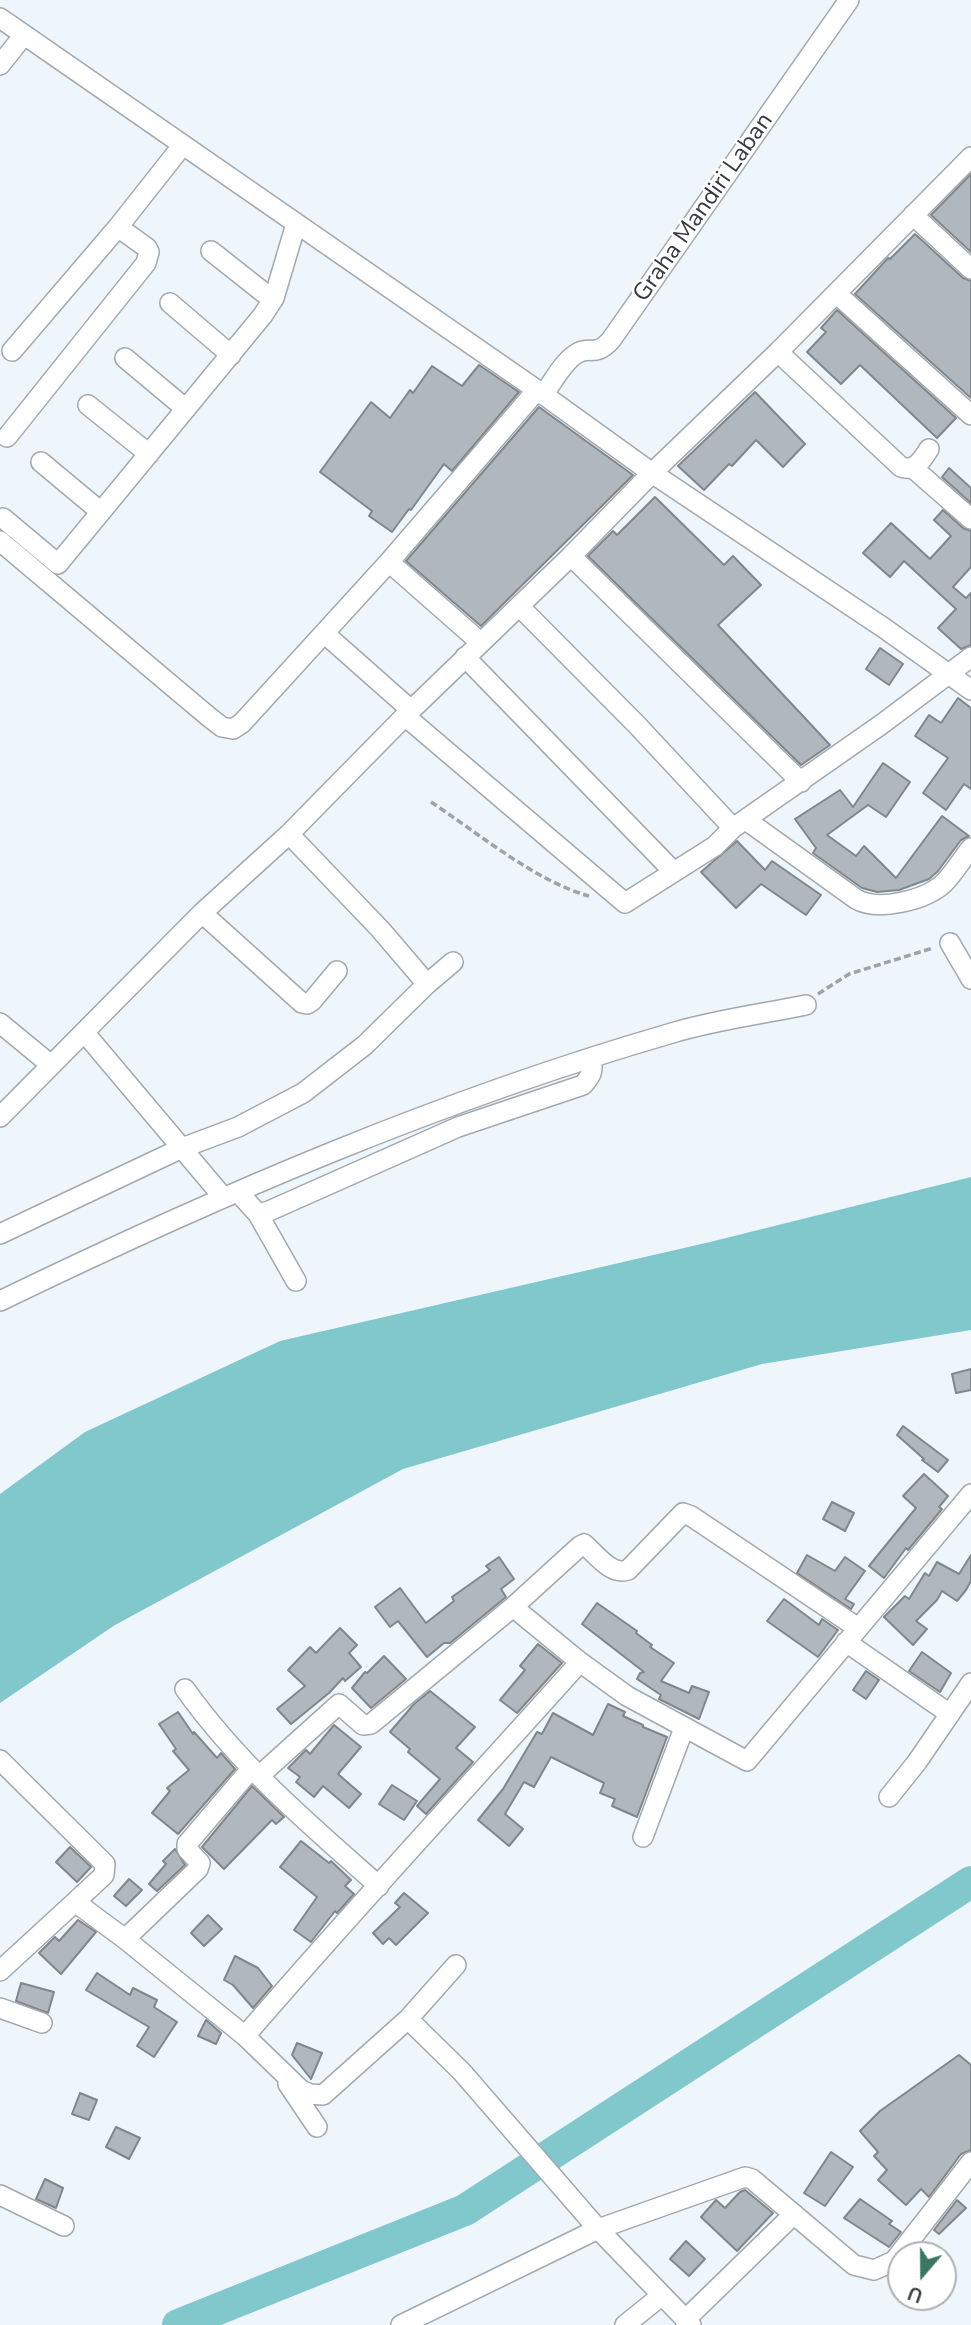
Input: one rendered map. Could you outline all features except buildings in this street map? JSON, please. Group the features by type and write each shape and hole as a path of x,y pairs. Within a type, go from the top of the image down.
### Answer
{"street":[{"name":"Graha Mandiri Laban","path":"0,541 222,727 233,729 242,723 389,562 573,355 582,351 594,352 604,348 611,340 849,0"},
{"path":"0,18 540,392 652,473 738,529 971,691"},
{"path":"0,65 24,35"},
{"path":"12,351 118,227 182,146"},
{"path":"2,1112 202,913 289,834 480,642 837,294 971,157"},
{"path":"914,215 971,269"},
{"path":"3,518 58,564 264,315 273,300 296,224"},
{"path":"7,437 146,264 149,252 147,248 118,227"},
{"path":"211,251 273,300"},
{"path":"837,294 971,415"},
{"path":"170,303 231,355"},
{"path":"778,352 901,467 913,468 971,519"},
{"path":"125,358 186,410"},
{"path":"88,405 149,454"},
{"path":"913,468 929,449"},
{"path":"41,463 101,512"},
{"path":"571,556 801,782"},
{"path":"389,562 480,642"},
{"path":"519,606 739,824 865,904 875,906 901,903 940,885 971,848"},
{"path":"324,633 408,713 625,903 715,846 739,824 801,782 971,657"},
{"path":"465,657 674,872"},
{"path":"289,834 380,929 428,984"},
{"path":"202,913 302,1003 312,1001 337,971"},
{"path":"950,943 971,979"},
{"path":"0,1234 182,1148 239,1127 313,1087 365,1045 453,962"},
{"path":"0,1301 275,1175 494,1090 674,1032 806,1005"},
{"path":"0,1023 51,1065"},
{"path":"84,1032 182,1148 230,1195 258,1214 296,1281"},
{"path":"258,1214 458,1127 583,1085 591,1075 592,1059"},
{"path":"513,1607 580,1662 627,1696 747,1761 971,1494"},
{"path":"125,1939 198,1869 200,1863 187,1849 187,1844 255,1772 339,1704 363,1725 371,1724 513,1607 583,1544 613,1570 628,1570 683,1513 691,1516 852,1635 950,1714"},
{"path":"245,2036 325,1943 580,1662"},
{"path":"889,1797 917,1762 971,1683"},
{"path":"185,1689 203,1714 255,1772 379,1886"},
{"path":"643,1837 684,1728"},
{"path":"0,1760 106,1864 104,1875 0,1971"},
{"path":"75,1902 245,2036 301,2090 310,2094 323,2095 408,2019 456,1965"},
{"path":"0,2008 41,2023"},
{"path":"408,2019 462,2072 598,2229 688,2322 794,2214"},
{"path":"245,2036 281,2073 317,2127"},
{"path":"401,2325 598,2229 745,2176 752,2179 854,2265 874,2270 894,2261 971,2162"},
{"path":"0,2195 65,2226"},
{"path":"625,2325 661,2296"}],"path":[{"path":"431,802 537,873 577,893 590,896"},
{"path":"806,1005 827,986 849,974 897,957 950,943"}],"water":[{"path":"971,1177 971,1330 762,1364 403,1469 115,1625 0,1703 0,1494 85,1432 280,1341 710,1242"}],"waterway":[{"path":"178,2325 465,2210 971,1882"}]}
